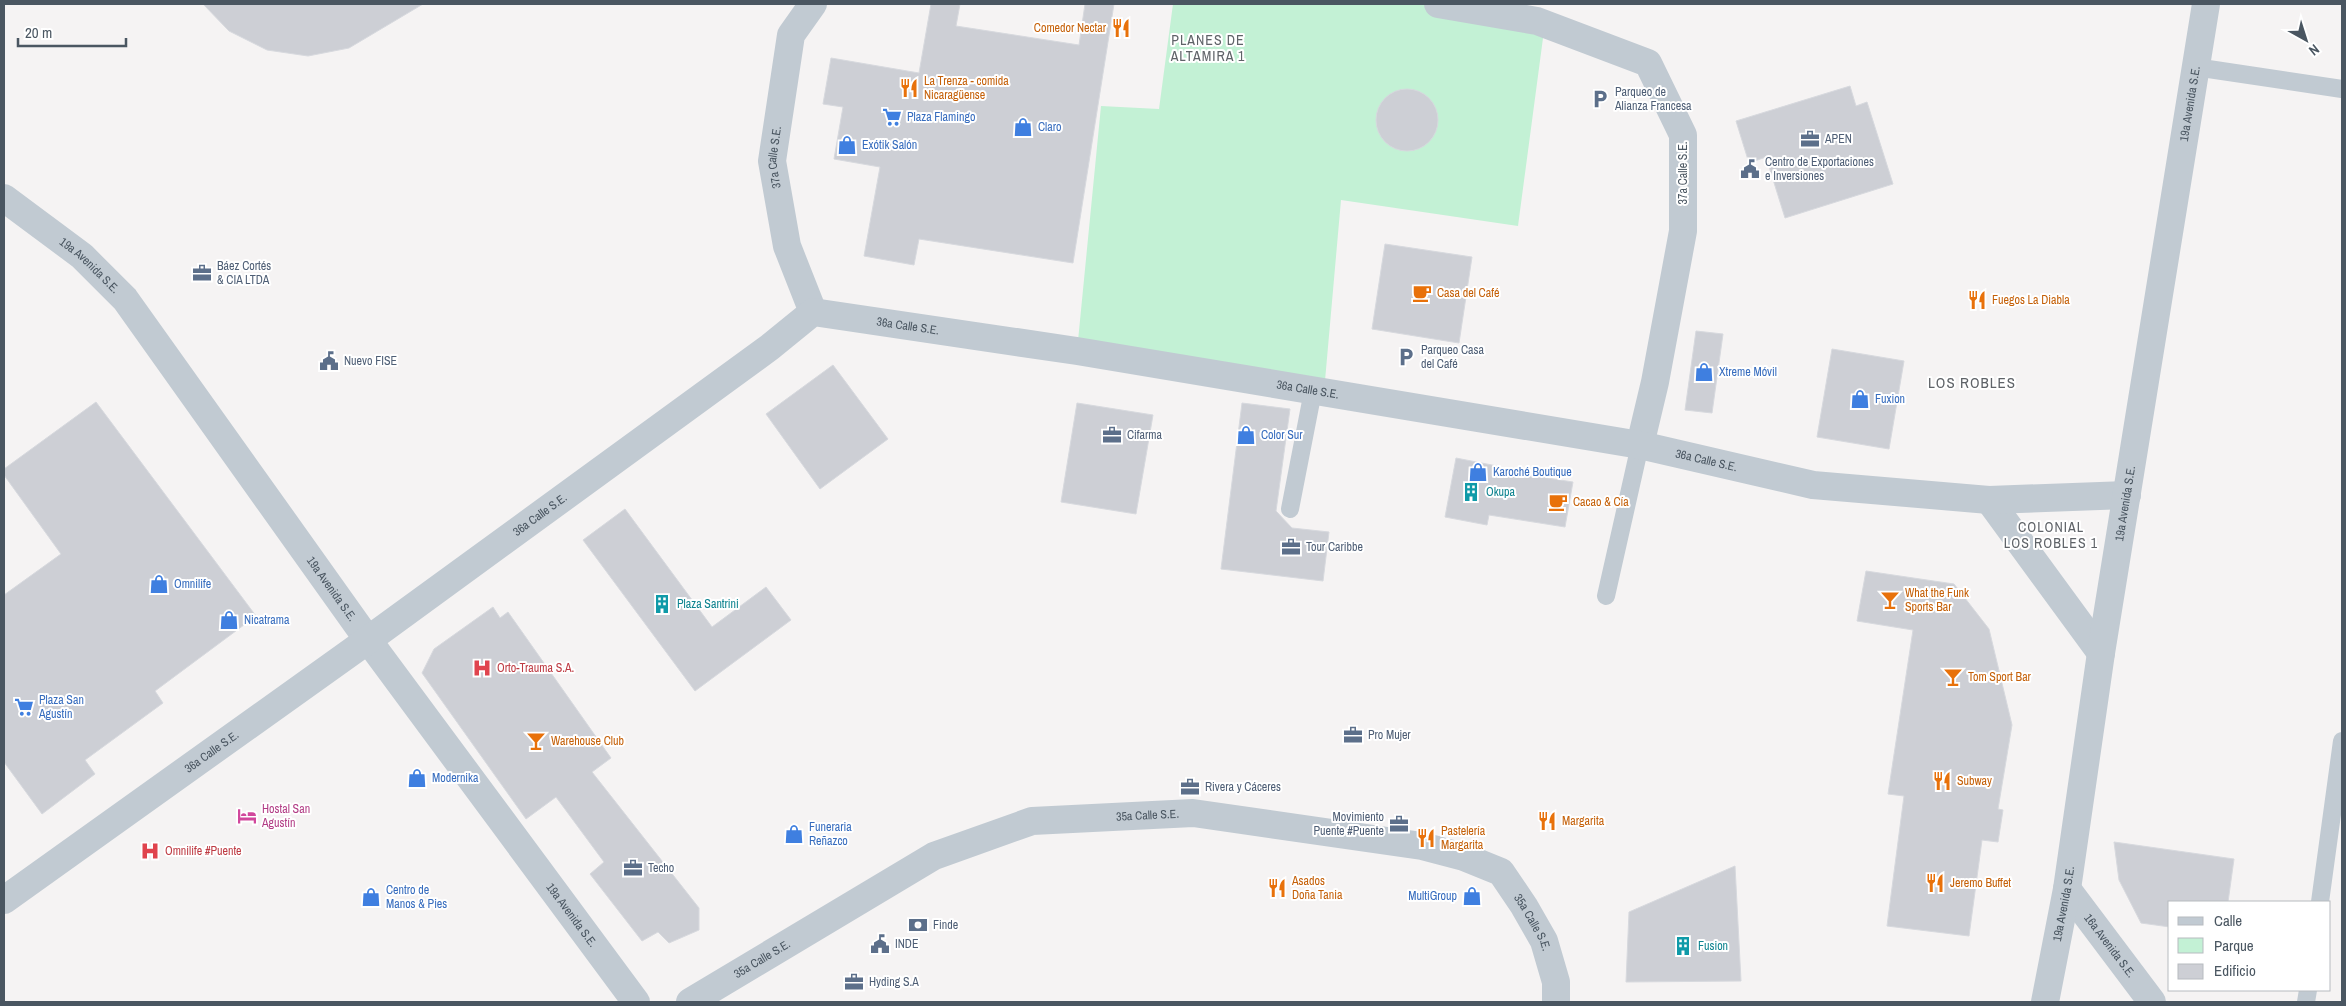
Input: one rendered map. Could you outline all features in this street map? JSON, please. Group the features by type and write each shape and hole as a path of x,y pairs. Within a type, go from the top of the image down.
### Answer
{"street":[{"name":"37a Calle S.E.","path":"813,4 791,35 772,161 787,246 813,312"},
{"name":"37a Calle S.E.","path":"1438,4 1537,21 1648,63 1683,135 1684,231 1655,382 1640,445"},
{"name":"19a Avenida S.E.","path":"2045,1002 2067,889 2101,653 2206,4"},
{"name":"19a Avenida S.E.","path":"4,198 82,256 125,299 368,640 636,1002"},
{"name":"36a Calle S.E.","path":"4,900 368,640 770,347 813,312 1077,351 1640,445 1812,484 1989,500 2127,495"},
{"path":"1989,500 2101,653"},
{"name":"35a Calle S.E.","path":"690,1002 934,856 1032,821 1194,813 1422,846 1464,857 1501,872 1544,940 1556,982 1556,1002"},
{"name":"16a Avenida S.E.","path":"2067,889 2152,1002"}],"lane":[{"path":"2195,67 2342,90"},
{"path":"1290,510 1313,390"},
{"path":"1606,596 1640,445"},
{"path":"2320,901 2342,741"}],"green space":[{"path":"1173,4 1435,4 1545,23 1518,226 1341,200 1324,392 1077,351 1101,106 1159,109"}],"building":[{"path":"203,4 423,4 349,48 308,56 267,50 229,31"},
{"path":"931,4 960,4 956,26 1079,45 1085,4 1114,4 1073,263 919,239 914,265 864,256 880,167 834,159 843,107 823,104 831,58 919,73"},
{"name":"APEN","path":"1850,86 1856,106 1867,102 1893,184 1785,218 1766,157 1749,163 1736,121"},
{"path":"1401,89 1413,89 1429,98 1436,108 1438,120 1436,132 1429,142 1413,151 1401,151 1390,146 1381,137 1376,126 1376,114 1381,103 1390,94"},
{"name":"Casa del Café","path":"1385,244 1472,257 1459,343 1372,329"},
{"name":"Xtreme Móvil","path":"1696,331 1723,334 1712,413 1685,410"},
{"name":"Fuxion","path":"1832,349 1904,361 1889,449 1817,437"},
{"path":"833,365 888,439 820,489 766,414"},
{"path":"96,402 256,616 155,691 163,703 85,760 95,774 42,814 4,762 4,595 61,554 4,475 4,469"},
{"path":"1077,403 1153,415 1136,514 1061,502"},
{"path":"1242,403 1290,409 1276,511 1292,528 1329,532 1323,581 1221,569"},
{"path":"1456,458 1497,466 1496,470 1573,482 1565,527 1489,515 1487,525 1445,517"},
{"name":"Plaza Santrini","path":"625,509 712,627 766,587 791,620 695,691 583,540"},
{"path":"1866,571 1954,584 1989,629 2012,725 1998,809 2003,810 1998,842 1982,840 1969,936 1887,926 1904,796 1888,794 1913,630 1857,621"},
{"path":"493,607 500,618 508,612 611,758 592,772 699,908 699,930 669,943 658,932 642,941 590,874 604,862 556,797 526,819 422,673 434,649"},
{"path":"2114,842 2234,859 2228,901 2168,901 2168,927 2141,923 2119,880"},
{"name":"Fusion","path":"1735,866 1741,981 1626,982 1629,912"}],"place":[{"name":"Comedor Nectar","path":"1121,28"},
{"name":"La Trenza - comida Nicaragüense","path":"909,88"},
{"name":"Parqueo de Alianza Francesa","path":"1600,99"},
{"name":"Plaza Flamingo","path":"892,117"},
{"name":"Claro","path":"1023,127"},
{"name":"APEN","path":"1810,139"},
{"name":"Exótik Salón","path":"847,145"},
{"name":"Centro de Exportaciones e Inversiones","path":"1750,169"},
{"name":"Báez Cortés & CIA LTDA","path":"202,273"},
{"name":"Casa del Café","path":"1422,293"},
{"name":"Fuegos La Diabla","path":"1977,300"},
{"name":"Parqueo Casa del Café","path":"1406,357"},
{"name":"Nuevo FISE","path":"329,361"},
{"name":"Xtreme Móvil","path":"1704,372"},
{"name":"Fuxion","path":"1860,399"},
{"name":"Cifarma","path":"1112,435"},
{"name":"Color Sur","path":"1246,435"},
{"name":"Karoché Boutique","path":"1478,472"},
{"name":"Okupa","path":"1471,492"},
{"name":"Cacao & Cía","path":"1558,502"},
{"name":"Tour Caribbe","path":"1291,547"},
{"name":"Omnilife","path":"159,584"},
{"name":"What the Funk Sports Bar","path":"1890,600"},
{"name":"Plaza Santrini","path":"662,604"},
{"name":"Nicatrama","path":"229,620"},
{"name":"Orto-Trauma S.A.","path":"482,668"},
{"name":"Tom Sport Bar","path":"1953,677"},
{"name":"Plaza San Agustín","path":"24,707"},
{"name":"Pro Mujer","path":"1353,735"},
{"name":"Warehouse Club","path":"536,741"},
{"name":"Modernika","path":"417,778"},
{"name":"Subway","path":"1942,781"},
{"name":"Rivera y Cáceres","path":"1190,787"},
{"name":"Hostal San Agustín","path":"247,816"},
{"name":"Margarita","path":"1547,821"},
{"name":"Movimiento Puente #Puente","path":"1399,824"},
{"name":"Funeraria Reñazco","path":"794,834"},
{"name":"Pastelería Margarita","path":"1426,838"},
{"name":"Omnilife #Puente","path":"150,851"},
{"name":"Techo","path":"633,868"},
{"name":"Jeremo Buffet","path":"1935,883"},
{"name":"Asados Doña Tania","path":"1277,888"},
{"name":"MultiGroup","path":"1472,896"},
{"name":"Centro de Manos & Pies","path":"371,897"},
{"name":"Finde","path":"918,925"},
{"name":"INDE","path":"880,944"},
{"name":"Fusion","path":"1683,946"},
{"name":"Hyding S.A","path":"854,982"}],"district":[{"name":"PLANES DE ALTAMIRA 1","path":"1208,48"},
{"name":"LOS ROBLES","path":"1972,382"},
{"name":"COLONIAL LOS ROBLES 1","path":"2051,536"}]}
